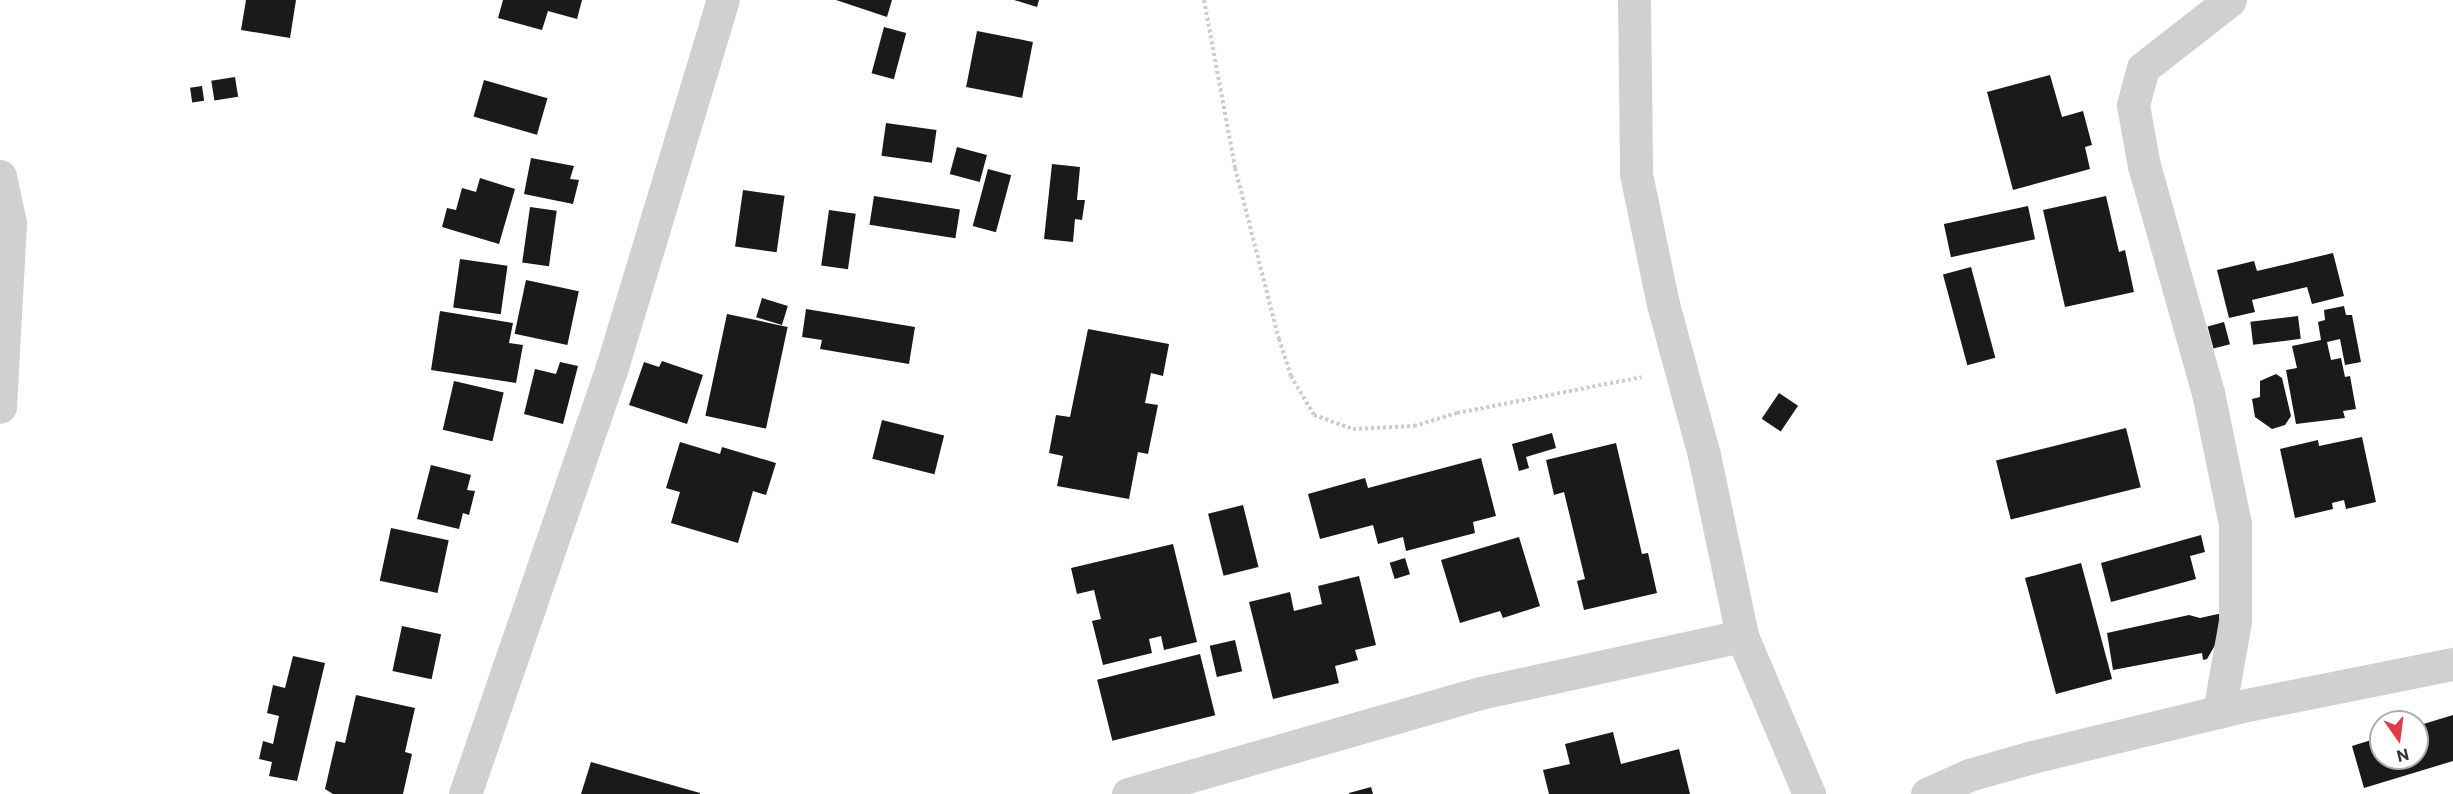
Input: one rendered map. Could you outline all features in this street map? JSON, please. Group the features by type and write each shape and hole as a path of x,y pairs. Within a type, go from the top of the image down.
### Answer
{"street":[{"path":"465,794 612,367 723,0"},
{"path":"1634,0 1636,174 1681,369 1704,455 1742,636 1809,794"},
{"path":"2219,712 2235,621 2235,524 2208,393 2144,166 2133,105 2143,68 2230,0"},
{"path":"0,176 10,223 0,407"},
{"path":"1128,794 1479,693 1742,636"},
{"path":"1927,794 1969,775 2011,763 2219,712 2453,664"}],"path":[{"path":"1204,0 1235,168 1279,339 1291,376 1314,414 1353,429 1414,426 1457,413 1681,369"}],"building":[{"path":"246,0 296,0 290,38 241,30"},
{"path":"503,0 582,0 577,19 548,11 542,30 498,18"},
{"path":"836,0 892,0 887,17"},
{"path":"1014,0 1039,0 1037,7"},
{"path":"884,27 906,33 894,79 872,73"},
{"path":"977,31 1033,42 1022,98 966,87"},
{"path":"2050,75 2062,117 2083,111 2092,145 2085,147 2090,169 2013,190 1987,92"},
{"path":"235,77 238,97 214,101 211,81"},
{"path":"484,80 547,98 537,135 474,117"},
{"path":"202,86 204,101 192,103 190,88"},
{"path":"886,123 937,130 932,163 881,156"},
{"path":"957,147 987,155 980,182 950,174"},
{"path":"531,158 574,166 570,179 579,180 573,204 524,194"},
{"path":"1052,164 1080,167 1077,200 1085,200 1082,220 1075,219 1073,242 1044,239"},
{"path":"988,169 1011,175 996,232 973,226"},
{"path":"480,178 515,189 499,244 442,227 447,208 456,210 462,188 476,192"},
{"path":"743,190 785,196 777,252 735,246"},
{"path":"874,196 960,210 955,238 869,225"},
{"path":"2106,196 2119,252 2125,250 2134,292 2065,307 2043,210"},
{"path":"2028,206 2035,239 1951,257 1944,224"},
{"path":"530,207 557,211 549,266 522,262"},
{"path":"829,210 856,214 848,269 821,265"},
{"path":"2333,253 2344,296 2312,304 2307,287 2252,300 2255,312 2229,318 2217,270 2254,261 2257,271"},
{"path":"460,259 508,266 501,314 453,308"},
{"path":"1971,267 1995,358 1967,365 1943,275"},
{"path":"526,280 579,291 567,345 515,334"},
{"path":"762,298 788,306 782,325 756,317"},
{"path":"2344,306 2346,315 2352,315 2361,362 2345,365 2340,339 2327,342 2331,360 2341,358 2345,377 2350,376 2356,409 2343,411 2345,418 2296,424 2286,370 2297,368 2292,346 2321,340 2318,322 2325,320 2324,310"},
{"path":"806,309 915,327 909,364 820,349 822,340 802,337"},
{"path":"440,311 513,323 509,343 523,345 516,383 431,370"},
{"path":"727,314 788,327 766,429 705,416"},
{"path":"2298,316 2301,339 2253,345 2250,322"},
{"path":"2224,322 2230,344 2214,349 2208,326"},
{"path":"1088,329 1169,344 1163,376 1151,373 1145,403 1158,405 1148,454 1138,452 1129,499 1057,486 1063,456 1049,453 1056,415 1070,417"},
{"path":"662,361 703,375 687,424 629,405 644,362 659,367"},
{"path":"560,362 578,366 563,424 524,414 535,369 556,374"},
{"path":"2276,374 2282,378 2291,416 2285,425 2272,429 2255,417 2252,399 2260,397 2260,381"},
{"path":"454,381 504,392 492,441 443,430"},
{"path":"1779,393 1798,406 1781,432 1762,419"},
{"path":"882,420 944,435 934,474 872,459"},
{"path":"2126,428 2141,487 2011,520 1996,460"},
{"path":"1552,433 1556,448 1526,457 1529,468 1519,471 1512,444"},
{"path":"2362,437 2376,502 2346,509 2344,500 2332,503 2333,509 2295,518 2280,449 2318,440 2319,446"},
{"path":"680,442 720,454 722,447 776,463 766,495 753,491 738,543 671,523 680,492 666,488"},
{"path":"1616,443 1642,554 1648,553 1657,593 1584,610 1577,581 1585,579 1564,492 1554,495 1546,460"},
{"path":"1481,458 1496,516 1473,522 1475,533 1406,551 1403,537 1378,544 1373,525 1320,539 1308,494 1365,478 1368,488"},
{"path":"431,465 471,475 467,490 475,491 469,515 463,513 459,529 417,519"},
{"path":"1243,505 1258,567 1224,576 1208,514"},
{"path":"391,528 449,540 437,593 380,581"},
{"path":"2201,535 2205,552 2190,556 2196,579 2111,602 2101,563"},
{"path":"1519,537 1540,606 1503,618 1500,611 1460,623 1441,560"},
{"path":"1173,544 1197,642 1164,650 1161,636 1149,639 1152,653 1103,665 1092,621 1101,619 1094,590 1077,594 1071,568"},
{"path":"1405,558 1410,574 1395,579 1390,563"},
{"path":"2081,563 2112,679 2056,694 2025,578"},
{"path":"1359,576 1376,645 1355,650 1358,660 1335,666 1339,683 1273,699 1249,602 1290,592 1294,611 1322,604 1318,586"},
{"path":"2227,612 2229,621 2207,659 2203,660 2202,653 2113,670 2107,633 2189,615 2200,618"},
{"path":"402,626 441,634 432,679 392,671"},
{"path":"1235,640 1242,671 1217,677 1210,646"},
{"path":"1200,654 1215,715 1112,741 1097,680"},
{"path":"293,656 325,663 297,781 269,776 272,762 259,759 263,741 273,744 279,716 267,713 273,685 285,688"},
{"path":"356,695 415,708 405,752 412,754 403,794 333,794 325,789 336,741 345,743"},
{"path":"2453,715 2453,761 2429,768 2429,722"},
{"path":"1613,732 1621,764 1679,749 1690,794 1549,794 1543,770 1570,764 1565,744"},
{"path":"2369,741 2369,770 2423,770 2364,788 2352,746"},
{"path":"591,762 700,793 700,794 581,794"},
{"path":"1371,787 1373,794 1349,794 1349,793"}]}
